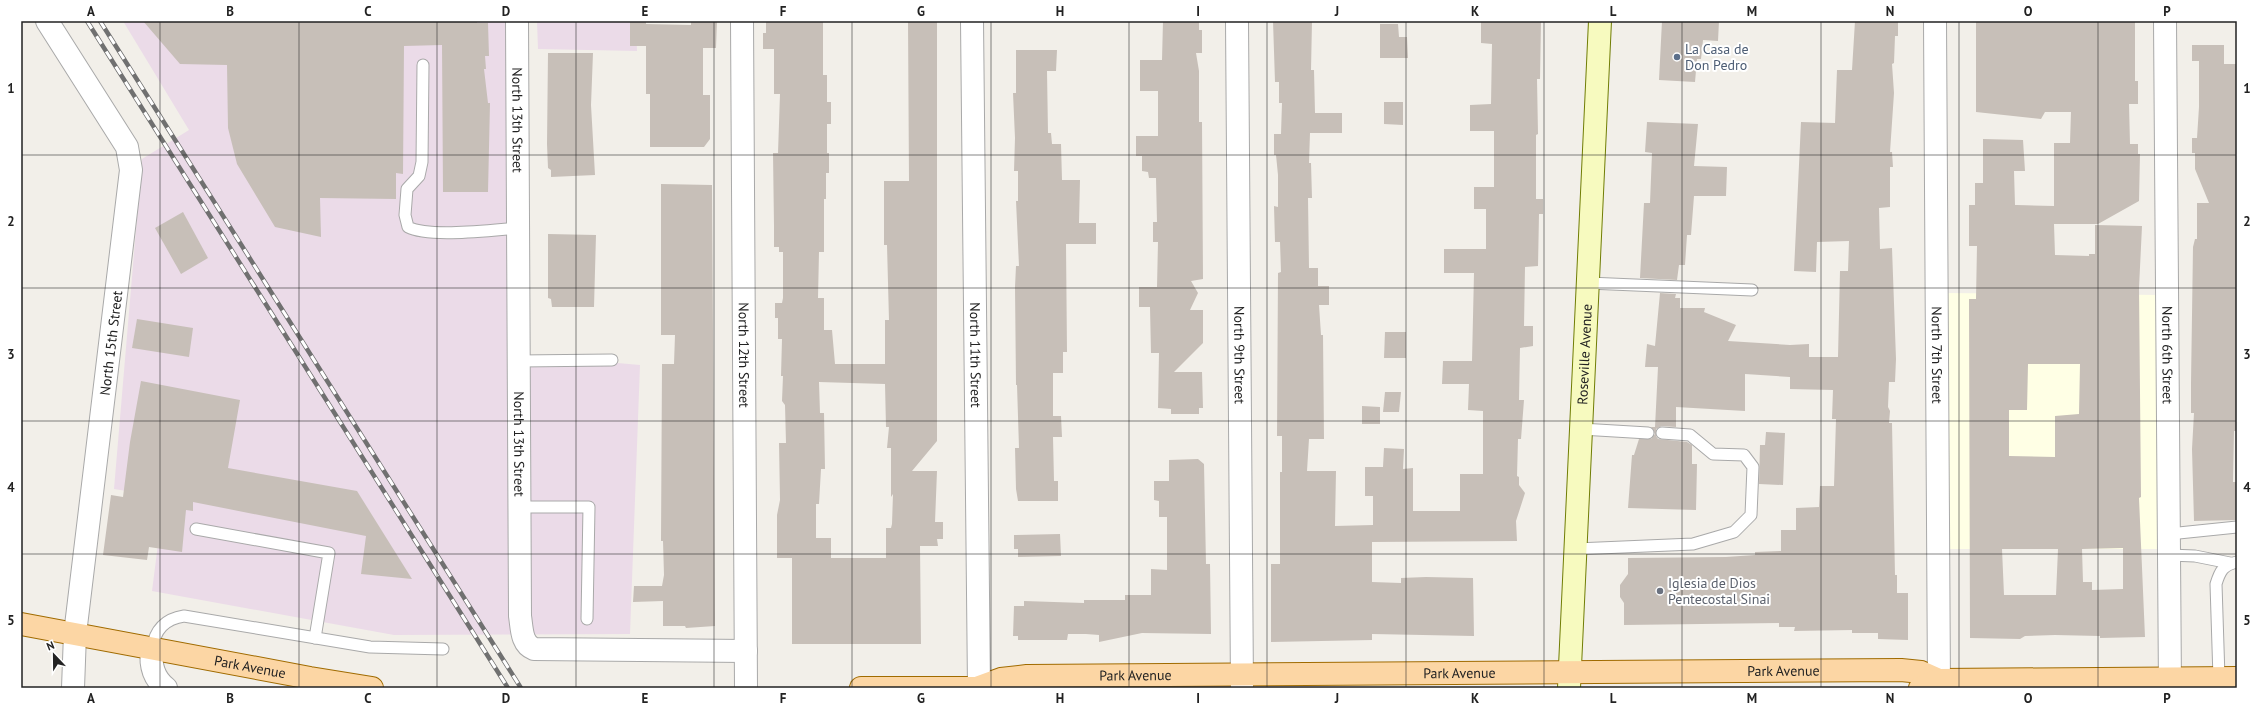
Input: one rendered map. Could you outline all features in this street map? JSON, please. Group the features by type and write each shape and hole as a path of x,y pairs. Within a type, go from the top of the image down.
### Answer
{"main road":[{"name":"Park Avenue","path":"21,624 372,688"},
{"name":"Park Avenue","path":"861,688 979,688 1001,679 1027,676 1242,681 1570,680 1901,670 1922,672 1933,685 2170,683 2228,678"}],"street":[{"name":"North 15th Street","path":"48,21 127,147 131,170 75,634 73,688"},
{"name":"North 13th Street","path":"517,21 520,616 522,629 528,646 534,648 746,651"},
{"name":"North 12th Street","path":"742,21 746,688"},
{"name":"North 11th Street","path":"972,21 979,688"},
{"name":"North 9th Street","path":"1237,21 1242,681"},
{"name":"Roseville Avenue","path":"1570,680 1600,21"},
{"name":"North 7th Street","path":"1933,685 1935,21"},
{"name":"North 6th Street","path":"2165,21 2170,683"},
{"path":"152,649 151,664 153,672 166,688"}],"lane":[{"path":"423,65 422,162 419,176 407,189 405,215 408,227 416,231 444,232 518,228"},
{"path":"1588,283 1752,290"},
{"path":"519,361 612,360"},
{"path":"1581,429 1648,433"},
{"path":"1576,549 1693,544 1734,532 1751,515 1752,467 1744,455 1713,454 1690,435 1662,434"},
{"path":"520,507 589,506 587,619"},
{"path":"2169,545 2237,527"},
{"path":"196,529 329,554 315,638"},
{"path":"2169,545 2201,557 2233,563"},
{"path":"2228,678 2216,584 2220,571 2233,563"},
{"path":"152,649 160,627 175,617 184,616 370,647 443,649"}],"shaded area":[{"path":"123,21 505,21 511,54 527,355 640,365 630,634 394,635 152,591 164,497 114,489 142,159 189,130"},
{"path":"537,21 636,21 637,51 538,49"},
{"path":"1940,293 2164,295 2166,549 1942,549"}],"building":[{"path":"143,21 477,21 477,23 488,23 489,56 485,56 486,69 484,69 488,103 490,103 488,192 443,192 442,45 404,46 403,174 396,173 396,199 320,198 321,237 275,227 237,164 228,128 227,65 180,64"},
{"path":"630,21 646,21 646,24 691,25 691,21 717,21 716,48 703,48 703,95 710,95 710,139 704,147 650,147 650,94 646,94 646,46 630,46"},
{"path":"766,21 823,21 823,75 827,75 827,102 831,102 831,124 827,124 829,173 826,173 826,199 824,199 824,252 819,252 818,298 824,298 824,330 832,330 835,364 885,364 885,320 889,320 887,245 884,245 884,181 909,181 908,21 937,21 937,441 912,471 937,471 935,522 943,522 943,539 937,539 938,546 920,546 921,644 792,644 792,558 777,558 777,515 780,500 779,443 786,443 785,405 782,401 783,376 781,376 782,339 778,339 778,318 775,318 775,303 782,303 783,298 783,252 779,252 779,247 774,247 773,153 778,153 780,94 774,94 774,49 763,49 763,33 766,33","holes":["819,382 885,384 886,427 889,427 887,448 891,448 891,497 893,494 892,524 891,528 886,528 886,558 831,558 831,538 816,538 816,504 819,504 821,469 825,469 824,413 820,413"]},
{"path":"1163,21 1199,21 1199,30 1202,30 1202,53 1196,53 1199,71 1199,122 1202,122 1203,279 1191,281 1198,293 1190,310 1203,310 1203,343 1174,372 1202,372 1203,408 1199,408 1199,414 1171,414 1171,409 1158,408 1159,353 1151,353 1150,307 1139,307 1139,287 1157,287 1158,242 1153,242 1153,222 1157,222 1156,178 1149,178 1148,172 1142,171 1142,156 1136,156 1136,136 1158,136 1158,91 1140,91 1140,60 1162,60"},
{"path":"1273,21 1312,21 1311,70 1314,70 1315,113 1342,113 1342,133 1310,133 1309,163 1311,163 1312,198 1308,198 1309,268 1318,268 1318,286 1329,286 1329,305 1319,305 1321,335 1323,335 1324,439 1309,439 1307,471 1336,471 1335,526 1373,525 1373,496 1365,496 1365,467 1383,467 1384,448 1404,449 1403,469 1413,468 1413,511 1460,511 1460,474 1483,474 1483,411 1468,410 1469,384 1442,384 1443,361 1472,361 1474,273 1444,273 1444,249 1486,249 1486,209 1474,209 1474,187 1494,187 1494,131 1470,131 1470,105 1491,104 1492,44 1481,43 1481,21 1541,21 1540,79 1537,79 1538,134 1536,135 1536,199 1543,199 1543,214 1539,214 1538,266 1525,267 1524,326 1533,326 1533,346 1520,348 1519,400 1524,400 1521,439 1518,439 1517,476 1519,477 1519,485 1525,493 1516,521 1517,541 1372,542 1372,582 1401,583 1401,578 1426,577 1473,578 1474,636 1372,634 1372,640 1271,642 1271,564 1280,564 1280,472 1282,472 1282,436 1277,436 1278,273 1281,272 1280,242 1275,242 1274,206 1278,207 1278,175 1276,155 1274,155 1274,134 1281,134 1282,103 1279,103 1279,82 1275,82"},
{"path":"1662,21 1719,21 1718,41 1703,40 1701,59 1697,59 1695,82 1659,80"},
{"path":"1855,21 1898,21 1898,36 1895,36 1894,63 1892,64 1894,93 1890,152 1892,152 1893,167 1890,167 1890,207 1879,208 1880,249 1892,248 1896,359 1895,382 1889,382 1888,407 1890,411 1889,423 1892,423 1895,575 1897,575 1897,593 1908,593 1908,640 1878,639 1878,633 1852,633 1852,630 1794,631 1795,627 1779,627 1779,623 1624,625 1624,603 1620,597 1620,585 1628,574 1628,558 1726,557 1755,555 1755,552 1781,551 1781,530 1796,530 1796,508 1819,507 1820,486 1834,486 1836,419 1832,419 1833,390 1790,389 1790,377 1745,374 1745,411 1676,407 1676,427 1662,426 1656,429 1656,436 1658,439 1687,442 1692,445 1692,464 1697,464 1696,510 1628,508 1632,455 1634,455 1639,439 1651,439 1655,434 1651,427 1655,427 1658,367 1645,367 1647,344 1655,346 1660,293 1676,294 1675,298 1680,298 1680,308 1705,308 1704,312 1736,325 1728,341 1790,345 1809,344 1809,357 1838,357 1840,271 1848,271 1849,241 1817,242 1816,272 1794,271 1801,122 1835,123 1837,70 1852,70"},
{"path":"2135,21 2135,81 2138,81 2138,104 2129,104 2130,144 2138,144 2138,154 2140,154 2139,201 2098,224 2054,224 2055,255 2089,256 2089,254 2095,254 2095,225 2142,226 2139,288 2141,497 2139,498 2145,637 2100,638 2100,636 2055,635 2025,636 2020,639 1970,638 1969,299 1976,299 1977,246 1969,246 1969,205 1975,205 1975,183 1983,183 1983,139 2023,140 2025,171 2014,171 2015,205 2054,206 2054,143 2070,143 2071,112 2045,112 2041,119 1976,112 1976,22","holes":["2028,364 2080,364 2079,414 2055,416 2055,457 2009,456 2009,410 2027,410","2123,548 2123,589 2092,590 2092,582 2083,582 2082,549","2002,549 2058,549 2056,595 2004,595"]},
{"path":"1380,24 1398,24 1399,37 1407,37 1408,58 1380,58"},
{"path":"2192,45 2224,45 2224,64 2237,64 2237,431 2234,431 2233,482 2237,482 2237,520 2194,521 2192,449 2194,413 2191,413 2193,247 2195,239 2197,239 2197,203 2209,203 2195,169 2195,153 2192,153 2192,138 2197,138 2199,61 2192,61"},
{"path":"1016,50 1057,50 1056,71 1047,71 1048,133 1051,133 1052,144 1061,144 1062,180 1080,180 1079,223 1096,223 1096,244 1066,244 1067,352 1063,352 1063,373 1053,373 1053,416 1061,416 1062,437 1053,437 1054,481 1058,481 1058,501 1018,501 1016,489 1015,448 1019,448 1016,385 1015,287 1016,266 1019,266 1016,201 1018,201 1018,171 1014,171 1015,138 1013,93 1016,93"},
{"path":"548,53 593,53 591,105 595,175 551,177 551,170 548,168 547,144"},
{"path":"1384,102 1403,102 1403,125 1384,124"},
{"path":"1647,122 1698,124 1694,166 1727,167 1726,196 1694,196 1691,235 1687,235 1685,265 1679,265 1677,280 1640,278 1644,203 1650,203 1652,153 1645,152"},
{"path":"661,184 712,185 715,626 686,628 685,626 663,626 663,601 633,602 634,586 662,586 664,575 663,541 661,541 662,364 674,364 675,335 661,335"},
{"path":"183,212 208,258 181,274 155,228"},
{"path":"548,234 596,235 594,307 552,307 551,299 548,298"},
{"path":"137,319 193,328 189,357 132,348"},
{"path":"1385,332 1406,332 1406,358 1384,358"},
{"path":"141,381 240,400 228,468 357,491 412,579 361,574 366,536 193,502 193,511 186,510 182,552 149,547 147,560 103,555 111,495 123,497 130,442"},
{"path":"1385,392 1401,392 1399,412 1383,412"},
{"path":"1362,406 1380,407 1380,424 1362,424"},
{"path":"1766,432 1785,433 1783,485 1759,484 1760,445 1765,445"},
{"path":"1198,459 1204,464 1206,564 1210,564 1211,634 1142,633 1099,642 1099,635 1086,634 1068,634 1067,640 1018,640 1018,636 1013,636 1014,606 1024,606 1024,601 1084,603 1084,600 1125,600 1125,595 1151,595 1151,569 1167,570 1167,517 1159,517 1159,501 1154,500 1154,481 1169,481 1169,460"},
{"path":"1060,534 1061,556 1018,557 1018,549 1014,549 1014,535"}],"railway":[{"path":"87,21 508,688"},
{"path":"100,21 521,688"}],"place":[{"name":"La Casa de Don Pedro","path":"1677,57"},
{"name":"Iglesia de Dios Pentecostal Sinai","path":"1660,591"}]}
